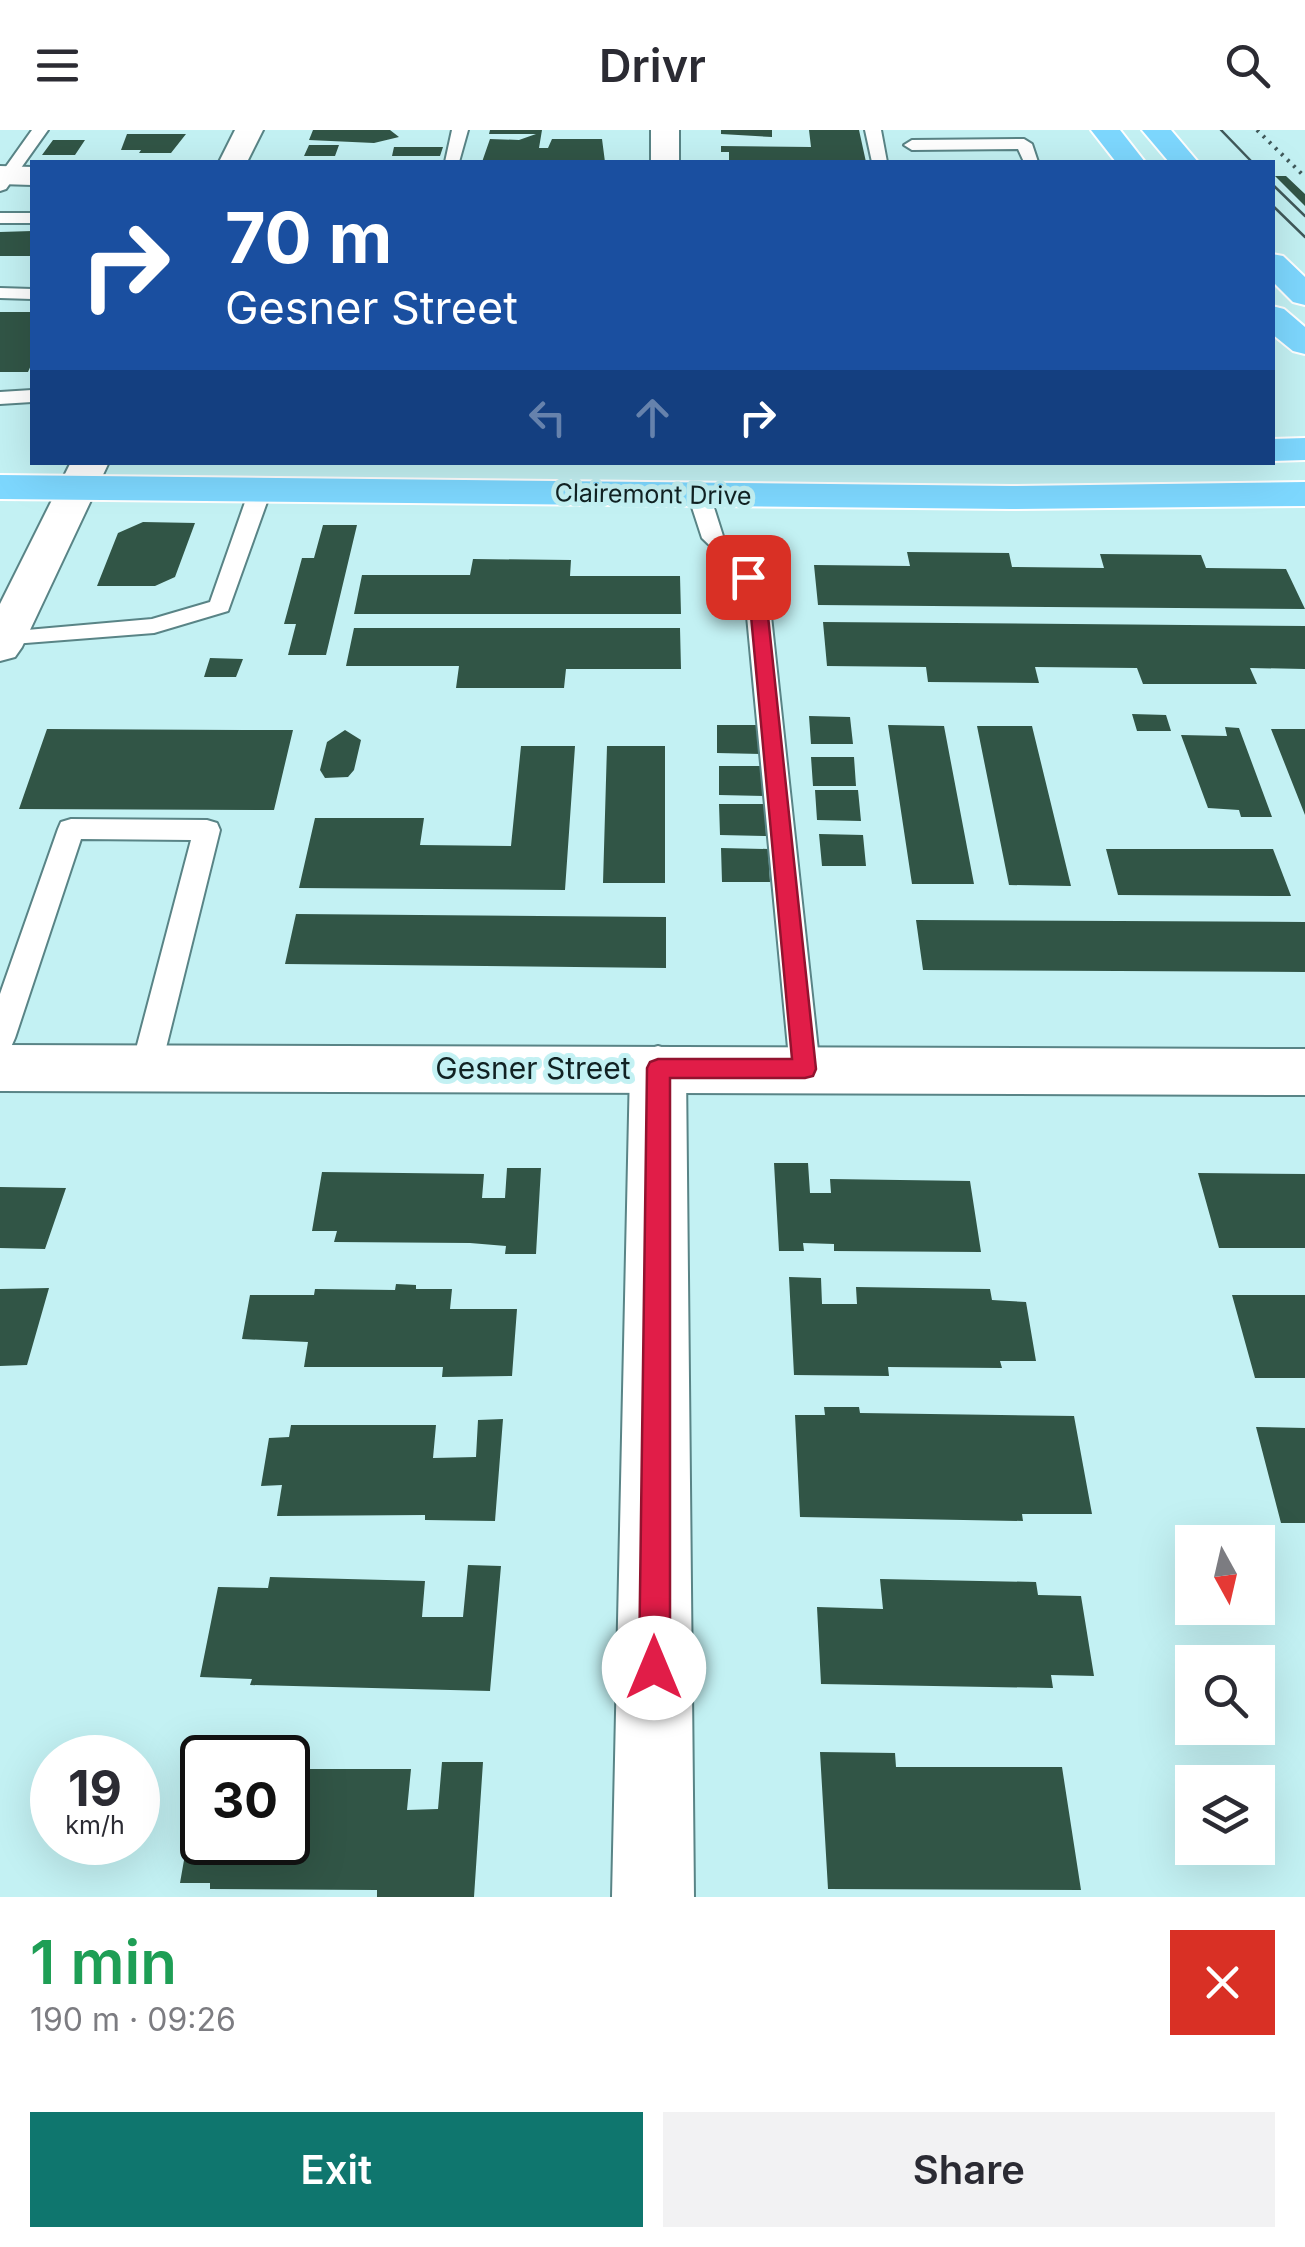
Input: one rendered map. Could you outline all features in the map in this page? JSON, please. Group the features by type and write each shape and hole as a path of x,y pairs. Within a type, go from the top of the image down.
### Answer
{"main road":[{"path":"234,160 249,130"},
{"path":"665,130 665,160"},
{"path":"1105,130 1129,160"},
{"path":"1156,130 1182,160"},
{"path":"1275,266 1305,295"},
{"path":"1275,319 1305,344"},
{"path":"1275,450 1305,449"},
{"path":"2,643 84,475"},
{"name":"Clairemont Drive","path":"0,487 84,475 261,488 966,500 1305,494"},
{"name":"Gesner Street","path":"0,1068 1305,1072"},
{"path":"653,1897 658,1068"}],"lane":[{"path":"10,178 40,130"},
{"path":"452,160 460,130"},
{"path":"873,130 880,160"},
{"path":"912,145 1024,144 1030,160"},
{"path":"0,218 30,218"},
{"path":"0,293 30,294"},
{"path":"0,398 30,396"},
{"path":"2,643 154,626 220,606 261,488"},
{"path":"699,495 713,538 742,564 760,616 805,1069"},
{"path":"0,1038 71,830 206,830 146,1068"}],"building":[{"path":"313,130 390,130 399,137 374,143 309,140"},
{"path":"490,130 542,130 539,148 548,148 552,139 602,139 605,160 483,160 490,139 519,140 536,134 489,134"},
{"path":"721,130 772,130 772,137 721,134"},
{"path":"809,130 859,130 866,160 729,160 729,152 721,152 721,146 811,147"},
{"path":"127,134 186,134 171,153 139,153 141,150 121,150"},
{"path":"53,140 85,140 75,155 42,155"},
{"path":"309,145 339,145 335,156 304,156"},
{"path":"394,147 443,147 440,156 392,156"},
{"path":"1275,176 1286,176 1305,194 1305,206"},
{"path":"30,231 30,256 0,256 0,232"},
{"path":"0,312 30,312 28,372 0,372"},
{"path":"143,522 195,523 175,577 155,586 97,586 118,533"},
{"path":"323,525 357,525 326,655 288,655 296,624 284,624 302,558 314,558"},
{"path":"907,552 1009,553 1012,567 1104,568 1100,554 1201,555 1206,568 1286,569 1305,609 818,605 814,565 910,566"},
{"path":"473,559 571,560 570,576 680,576 681,614 354,614 362,575 470,575"},
{"path":"823,622 1305,626 1305,669 1250,668 1257,684 1143,684 1137,668 1035,667 1039,683 928,682 926,667 827,666"},
{"path":"354,628 680,628 681,669 566,669 564,688 456,688 459,666 346,666"},
{"path":"210,658 243,659 236,677 204,677"},
{"path":"1132,714 1166,715 1171,731 1137,731"},
{"path":"809,716 850,717 853,744 811,744"},
{"path":"717,725 760,725 761,754 717,753"},
{"path":"888,725 944,726 974,884 912,884"},
{"path":"977,726 1032,726 1071,886 1009,885"},
{"path":"1225,727 1239,728 1272,817 1241,817 1239,810 1208,808 1181,735 1227,736"},
{"path":"47,729 293,730 274,810 19,809"},
{"path":"1271,729 1305,729 1305,815"},
{"path":"345,730 361,740 354,770 348,777 325,778 320,770 327,742"},
{"path":"521,746 575,746 565,890 299,888 315,818 424,818 420,845 511,846"},
{"path":"607,746 665,746 665,883 603,883"},
{"path":"811,757 854,757 856,786 813,786"},
{"path":"719,766 763,766 765,796 719,795"},
{"path":"815,790 858,790 861,821 817,820"},
{"path":"719,804 765,804 766,836 720,835"},
{"path":"819,834 863,835 866,866 822,866"},
{"path":"721,848 768,849 770,882 722,882"},
{"path":"1106,849 1273,849 1291,896 1118,895"},
{"path":"296,914 666,917 666,968 285,964"},
{"path":"916,920 1305,922 1305,972 923,970"},
{"path":"774,1163 808,1163 810,1193 831,1193 830,1179 970,1181 981,1252 834,1251 834,1244 803,1243 804,1251 779,1251"},
{"path":"507,1168 541,1168 536,1254 505,1254 506,1246 470,1243 334,1242 337,1231 312,1231 322,1172 484,1174 482,1198 505,1198"},
{"path":"1198,1173 1305,1174 1305,1248 1219,1248"},
{"path":"0,1187 66,1188 45,1249 0,1248"},
{"path":"789,1277 821,1278 822,1304 857,1304 856,1287 990,1289 992,1300 1026,1302 1036,1361 1000,1361 1002,1368 888,1367 889,1376 794,1375"},
{"path":"396,1284 416,1285 416,1289 452,1289 450,1309 517,1309 512,1376 442,1377 443,1367 304,1367 308,1342 242,1339 250,1295 314,1295 315,1289 395,1290"},
{"path":"49,1288 27,1365 0,1366 0,1289"},
{"path":"1232,1295 1305,1295 1305,1378 1255,1378"},
{"path":"824,1407 859,1407 860,1413 1074,1416 1092,1514 1022,1514 1023,1521 800,1517 795,1415 825,1415"},
{"path":"503,1419 495,1521 425,1520 425,1515 277,1516 282,1485 261,1486 269,1438 289,1437 291,1425 436,1425 433,1458 476,1457 478,1420"},
{"path":"1256,1427 1305,1428 1305,1523 1281,1523"},
{"path":"468,1565 501,1566 490,1691 250,1685 252,1679 200,1677 218,1587 268,1588 270,1577 425,1581 422,1617 463,1617"},
{"path":"880,1579 1036,1582 1038,1595 1081,1596 1094,1676 1051,1675 1053,1688 821,1684 817,1607 883,1609"},
{"path":"820,1752 895,1753 896,1767 1062,1767 1081,1890 828,1889"},
{"path":"442,1762 483,1762 474,1897 377,1897 377,1890 210,1889 210,1883 180,1883 183,1865 310,1865 310,1769 411,1769 407,1810 438,1809"}],"tram line":[{"path":"1221,130 1250,160"},
{"path":"1275,187 1305,216"},
{"path":"1275,208 1305,237"}],"railway":[{"path":"1257,130 1305,177"}],"route":[{"path":"654,1668 658,1068 805,1069 760,616 748,577"}]}
